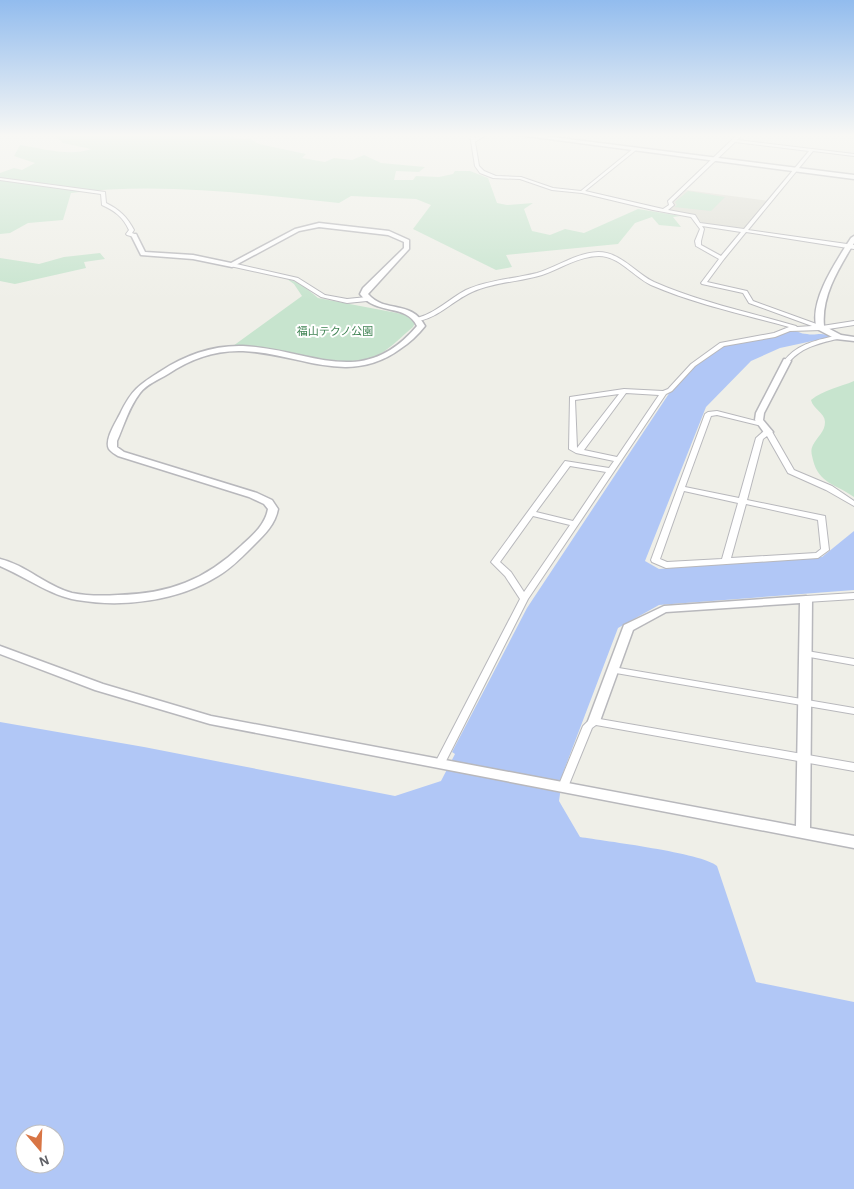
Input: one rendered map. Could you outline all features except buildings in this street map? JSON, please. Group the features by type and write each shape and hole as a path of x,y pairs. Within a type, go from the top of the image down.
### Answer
{"street":[{"path":"0,562 66,594 99,599 139,599 166,594 191,586 214,574 231,563 269,522 273,509 268,502 253,495 121,454 113,448 112,440 141,387 176,363 193,356 224,349 257,350 333,365 366,364 392,354 418,331 421,326 419,319 412,313 383,307 367,299 347,300 323,296 296,279 193,257 144,254 134,235 129,234 132,230 126,218 119,211 104,204 103,193 77,189"},
{"path":"563,189 693,216 702,229 698,241 699,246 722,258"},
{"path":"665,210 672,205 670,202 683,189"},
{"path":"780,189 722,258 704,283 744,292 751,302 821,327 839,337"},
{"path":"700,224 852,247"},
{"path":"232,265 306,227 328,226 390,234 407,241 407,248 366,290 364,294 367,299"},
{"path":"821,327 820,302 852,247 854,238"},
{"path":"419,319 432,317 460,295 476,288 535,275 588,255 603,254 616,258 638,276 676,293 735,312 796,328 807,329 854,323"},
{"path":"444,764 524,599 664,393 670,390 706,354 722,344 775,335 796,328"},
{"path":"854,339 839,337 806,345 794,352 787,361 760,413 759,420 790,471 829,488 854,504"},
{"path":"619,460 574,449 572,398 624,391 664,393"},
{"path":"579,451 624,391"},
{"path":"680,488 822,518 825,550 818,555 666,565 655,560 680,488 708,414 717,413 765,428"},
{"path":"726,561 760,438 765,428"},
{"path":"524,599 508,574 495,562 568,463 612,471"},
{"path":"531,513 575,524"},
{"path":"562,787 588,726 594,722 628,628 664,609 854,596"},
{"path":"803,832 802,757 807,654 806,599"},
{"path":"0,650 99,687 210,720 854,842"},
{"path":"807,654 854,662"},
{"path":"613,670 854,710"},
{"path":"594,722 854,767"}],"shaded area":[{"path":"686,190 769,201 745,229 703,224 695,215 667,210 674,205 673,202"}],"green space":[{"path":"0,189 121,189 71,193 63,220 28,223 10,233 0,234"},
{"path":"188,189 492,189 497,203 507,205 533,203 524,209 532,231 550,235 565,229 584,233 638,209 681,216 673,217 681,227 659,225 652,217 635,223 618,244 506,255 512,267 496,270 413,229 431,205 416,199 351,196 339,203"},
{"path":"688,191 725,197 711,211 674,207 677,205 675,202"},
{"path":"100,253 105,259 84,262 86,268 15,284 0,281 0,258 39,264 64,257"},
{"name":"福山テクノ公園","path":"287,279 300,283 318,298 406,315 415,323 393,345 380,354 365,359 329,360 233,346 302,296 294,284"},
{"path":"854,381 854,497 829,483 819,474 816,468 812,449 824,429 825,422 823,416 811,400 826,391"}],"water":[{"path":"790,330 805,334 824,334 831,337 780,348 751,361 706,407 645,561 659,569 822,557 854,531 854,590 659,605 618,628 563,773 559,801 580,837 674,852 708,861 717,866 756,982 854,1002 854,1189 0,1189 0,722 144,747 395,796 441,781 455,754 452,752 527,608 670,392 698,363 726,343"}]}
